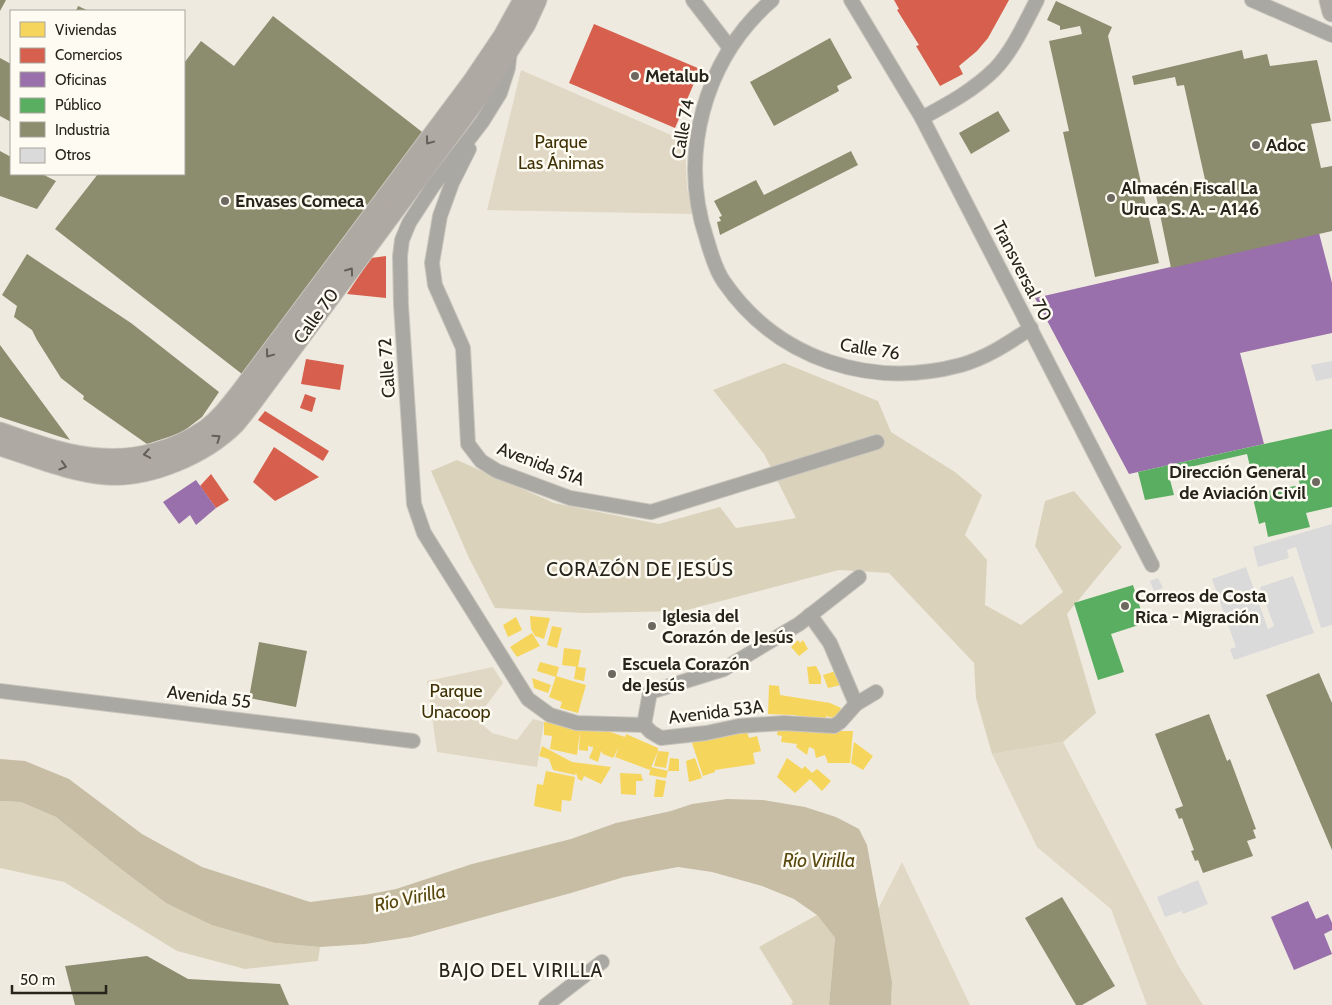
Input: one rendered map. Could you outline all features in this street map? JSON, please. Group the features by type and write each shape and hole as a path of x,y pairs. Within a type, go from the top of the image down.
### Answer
{"main road":[{"name":"Calle 70","path":"0,446 77,470 108,475 140,472 164,467 217,439 235,424 482,92 506,44 523,0"},
{"name":"Calle 70","path":"0,432 72,454 100,458 127,458 154,454 180,444 206,429 225,412 462,96 506,44 538,0"},
{"path":"1329,0 1332,12"}],"street":[{"path":"693,0 730,48"},
{"name":"Calle 74","path":"723,281 702,227 695,171 696,142 702,111 712,81 730,48 756,14 772,0"},
{"name":"Transversal 70","path":"850,0 922,118 1152,565"},
{"path":"922,118 967,93 996,68 1013,45 1037,0"},
{"path":"1252,0 1332,35"},
{"name":"Calle 72","path":"506,44 508,68 500,94 482,122 433,186 409,223 402,240 400,256 414,504 424,532 528,699"},
{"name":"Avenida 51A","path":"482,122 452,183 440,216 432,263 435,285 463,348 468,444 481,461 498,471 570,498 651,512 877,442"},
{"name":"Calle 76","path":"723,281 747,311 777,336 811,355 847,368 886,374 924,373 962,365 998,350 1031,328"},
{"path":"644,725 650,692 724,670 799,624 859,577"},
{"path":"810,615 830,644 856,704"},
{"name":"Avenida 55","path":"0,691 413,741"},
{"name":"Avenida 53A","path":"528,699 550,715 577,723 644,725 661,738 706,733 739,726 784,723 834,726 856,704 876,692"},
{"path":"546,1005 602,962"}],"green space":[{"name":"Parque Las Ánimas","path":"521,70 685,141 687,188 694,214 487,210"},
{"name":"Parque Unacoop","path":"493,667 503,683 476,719 492,733 517,740 533,719 544,722 537,767 437,752 427,681"},
{"path":"1063,742 1178,965 1203,1005 1147,1005 1111,909 1037,847 992,754"},
{"path":"902,862 970,1005 891,1005 892,982 877,911"}],"shaded area":[{"path":"784,363 878,401 891,432 955,472 982,495 965,535 987,560 985,605 1021,625 1063,592 1035,546 1045,501 1074,491 1122,547 1067,614 1096,713 1063,742 992,754 976,698 974,663 889,573 839,570 683,611 583,613 495,608 469,558 431,471 457,460 554,503 659,524 720,507 736,528 796,518 764,454 713,390"},
{"path":"0,801 21,802 56,817 166,903 275,943 320,947 318,961 245,969 177,951 64,882 0,868"},
{"path":"817,915 835,938 829,1005 791,1005 793,1002 759,947"}],"water":[{"name":"Río Virilla","path":"0,759 25,761 69,779 142,834 202,867 310,902 396,889 472,864 571,839 616,823 671,811 692,804 727,799 763,800 805,807 836,817 859,829 867,845 892,982 891,1005 829,1005 835,938 817,915 794,899 762,886 712,872 678,867 624,877 411,937 365,944 320,947 275,943 212,925 166,903 56,817 21,802 0,801"}],"building: Viviendas":[{"path":"530,616 550,618 544,639 535,636 531,629"},
{"path":"516,617 522,630 508,637 503,625"},
{"path":"552,626 562,628 557,648 547,645"},
{"path":"532,633 540,646 517,657 510,647"},
{"path":"798,640 800,643 803,640 808,649 799,656 791,647"},
{"path":"564,648 581,650 578,667 562,665"},
{"path":"540,662 559,667 556,677 537,671"},
{"path":"816,666 821,676 821,684 809,684 807,667"},
{"path":"576,667 586,668 584,681 574,679"},
{"path":"839,670 845,684 828,688 823,675"},
{"path":"556,676 586,685 578,713 560,708 562,702 549,697"},
{"path":"532,678 551,685 548,693 534,688"},
{"path":"769,685 779,686 780,695 830,703 841,708 838,719 826,716 826,720 793,715 768,714"},
{"path":"544,722 600,732 602,729 625,737 626,734 658,748 658,751 650,770 615,757 619,747 613,758 603,754 601,751 598,762 589,758 593,749 592,745 592,747 588,746 588,751 579,750 580,731 577,755 550,749 552,736 544,735"},
{"path":"778,729 853,731 850,763 828,763 825,755 816,758 814,749 809,747 807,755 796,747 797,744 781,742 782,736 777,735"},
{"path":"747,731 749,738 757,736 761,751 753,753 755,764 715,770 715,772 703,776 692,743 705,737"},
{"path":"854,742 873,756 863,770 851,763"},
{"path":"542,746 572,762 611,767 601,784 584,776 582,781 578,779 576,773 575,775 553,770 549,759 539,756"},
{"path":"658,751 669,752 666,768 654,766"},
{"path":"670,758 679,759 679,771 668,771"},
{"path":"695,758 702,778 689,782 686,761"},
{"path":"787,758 802,769 805,766 812,773 817,769 831,781 822,791 810,779 795,793 777,777"},
{"path":"651,767 668,771 666,778 649,775"},
{"path":"546,771 575,777 571,801 562,800 561,812 534,806 537,784 543,785"},
{"path":"620,773 641,774 643,781 636,781 636,795 621,794"},
{"path":"656,779 666,781 663,797 654,797"}],"building: Comercios":[{"path":"894,0 1009,0 988,38 977,51 959,66 963,74 940,86 916,46 919,45 897,10 899,9"},
{"name":"Metalub","path":"594,24 700,69 675,128 569,83"},
{"path":"386,256 386,298 347,294 371,258"},
{"path":"306,359 344,365 340,390 301,384"},
{"path":"305,394 316,398 312,412 300,408"},
{"path":"265,411 329,451 323,461 258,420"},
{"path":"274,447 319,477 275,501 253,482"},
{"path":"211,474 229,500 216,508 200,486"}],"building: Oficinas":[{"path":"1319,233 1332,283 1332,333 1240,353 1264,444 1129,474 1035,298"},
{"path":"196,480 216,508 196,525 190,515 179,524 163,502"},
{"path":"1308,901 1316,919 1328,914 1332,923 1332,930 1324,934 1332,954 1294,970 1271,917"}],"building: Público":[{"name":"Dirección General de Aviación Civil","path":"1332,429 1332,507 1306,513 1310,527 1268,537 1265,522 1259,524 1252,494 1300,485 1296,469 1253,479 1247,454 1168,472 1174,495 1145,500 1138,472"},
{"path":"1133,585 1145,623 1111,634 1124,672 1098,680 1074,603"}],"building: Industria":[{"path":"0,0 6,0 0,11"},
{"name":"Almacén Fiscal La Uruca S. A. - A146","path":"1056,1 1112,27 1108,36 1159,263 1095,277 1063,132 1069,131 1049,41 1082,34 1080,26 1060,30 1060,26 1047,20"},
{"path":"78,6 87,10 76,10"},
{"name":"Envases Comeca","path":"273,16 426,135 242,374 55,229 97,175 185,175 185,62 201,41 234,66"},
{"path":"830,38 852,78 837,86 839,91 774,126 750,82"},
{"name":"Adoc","path":"1242,50 1244,59 1267,54 1270,66 1317,60 1331,121 1311,124 1321,168 1332,166 1332,231 1171,268 1156,195 1206,184 1184,85 1177,86 1175,77 1134,85 1132,76"},
{"path":"0,58 10,63 10,121 0,116"},
{"path":"998,111 1010,131 971,154 959,133"},
{"path":"0,151 10,156 10,175 44,175 56,181 37,209 0,196"},
{"path":"851,151 858,165 720,235 717,222 721,221 719,217 722,216 714,201 756,180 764,195"},
{"path":"27,254 131,323 219,392 202,417 181,433 147,444 83,399 84,396 61,378 32,330 14,317 17,306 2,295"},
{"path":"0,345 70,440 0,417"},
{"path":"259,642 307,651 296,707 249,698"},
{"path":"1319,673 1332,703 1332,850 1266,695"},
{"path":"1209,714 1227,761 1230,759 1256,829 1253,830 1256,838 1247,841 1253,856 1203,873 1198,860 1195,861 1191,851 1194,850 1182,818 1179,819 1175,809 1183,806 1155,734"},
{"path":"1062,897 1115,986 1082,1005 1076,1005 1025,918"},
{"path":"147,956 188,979 280,984 289,1005 75,1005 65,966"}],"building: Otros":[{"path":"1332,361 1332,378 1316,381 1311,365"},
{"path":"1332,524 1332,625 1321,628 1296,547 1287,550 1289,558 1258,567 1253,547"},
{"path":"1246,567 1268,629 1274,626 1260,587 1293,576 1314,633 1234,660 1230,649 1236,647 1212,579"},
{"path":"1158,578 1163,588 1154,591 1150,581"},
{"path":"1198,880 1208,904 1183,914 1182,911 1165,917 1157,897"}],"place":[{"name":"Metalub","path":"635,76"},
{"name":"Adoc","path":"1256,145"},
{"name":"Almacén Fiscal La Uruca S. A. - A146","path":"1111,198"},
{"name":"Envases Comeca","path":"225,201"},
{"name":"Dirección General de Aviación Civil","path":"1316,482"},
{"name":"Correos de Costa Rica - Migración","path":"1125,606"},
{"name":"Iglesia del Corazón de Jesús","path":"652,626"},
{"name":"Escuela Corazón de Jesús","path":"612,674"}],"district":[{"name":"CORAZÓN DE JESÚS","path":"640,569"},
{"name":"BAJO DEL VIRILLA","path":"521,970"}]}
